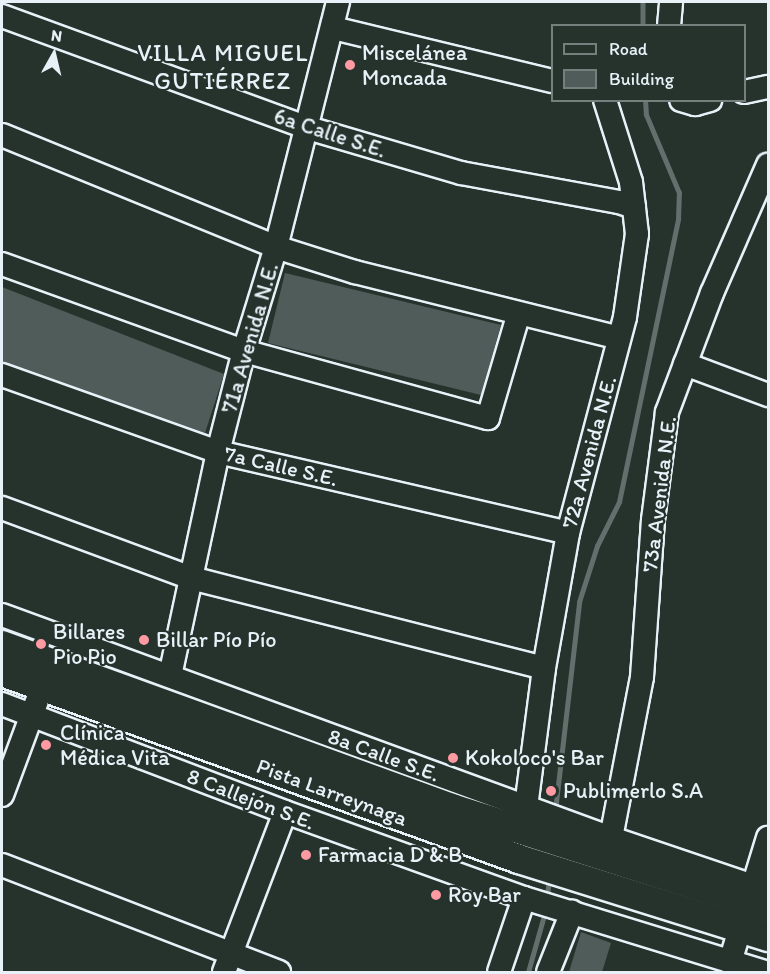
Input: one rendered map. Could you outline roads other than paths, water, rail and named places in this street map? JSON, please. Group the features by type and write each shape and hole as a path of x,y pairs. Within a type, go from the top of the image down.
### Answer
{"main road":[{"name":"Pista Larreynaga","path":"2,645 48,676"},
{"name":"Pista Larreynaga","path":"2,672 48,676 548,832 756,904"},
{"name":"Pista Larreynaga","path":"548,832 562,874 756,904"},
{"name":"Pista Larreynaga","path":"756,904 768,937"}],"street":[{"name":"71a Avenida N.E.","path":"170,676 218,452 244,351 276,247 308,128 338,2"},
{"path":"669,24 671,2"},
{"name":"6a Calle S.E.","path":"2,16 308,128 461,173 619,202 634,207"},
{"path":"333,28 551,81"},
{"path":"746,92 768,87"},
{"name":"72a Avenida N.E.","path":"548,832 544,668 568,533 625,317 637,234 631,182 605,102"},
{"path":"688,102 695,104 702,102"},
{"path":"2,135 276,247 356,272 620,338"},
{"name":"73a Avenida N.E.","path":"611,838 642,677 652,520 667,412 712,293 768,165"},
{"path":"2,264 244,351 488,418 519,313"},
{"path":"685,364 768,395"},
{"name":"7a Calle S.E.","path":"2,375 218,452 568,533"},
{"path":"2,508 191,578 544,668"},
{"name":"8a Calle S.E.","path":"2,615 170,676 548,832 611,838 756,904"},
{"path":"2,795 48,676"},
{"name":"8 Callejón S.E.","path":"2,704 285,812 533,901 567,911"},
{"path":"227,964 285,812"},
{"path":"730,962 756,904 768,838"},
{"path":"2,865 227,964 279,972"},
{"path":"499,972 533,901"},
{"path":"548,972 567,911 765,972"}],"waterway":[{"path":"643,2 643,24"},
{"path":"555,811 579,602 597,546 619,502 678,219 679,193 646,115 645,102"},
{"path":"547,897 549,879"},
{"path":"528,972 545,912"}],"place":[{"name":"Miscelánea Moncada","path":"350,65"},
{"name":"Billar Pío Pío","path":"144,640"},
{"name":"Billares Pio Pio","path":"41,644"},
{"name":"Clínica Médica Vita","path":"46,745"},
{"name":"Kokoloco's Bar","path":"453,758"},
{"name":"Publimerlo S.A","path":"551,791"},
{"name":"Farmacia D & B","path":"306,855"},
{"name":"Roy Bar","path":"436,895"}],"district":[{"name":"VILLA MIGUEL GUTIÉRREZ","path":"223,67"}]}
